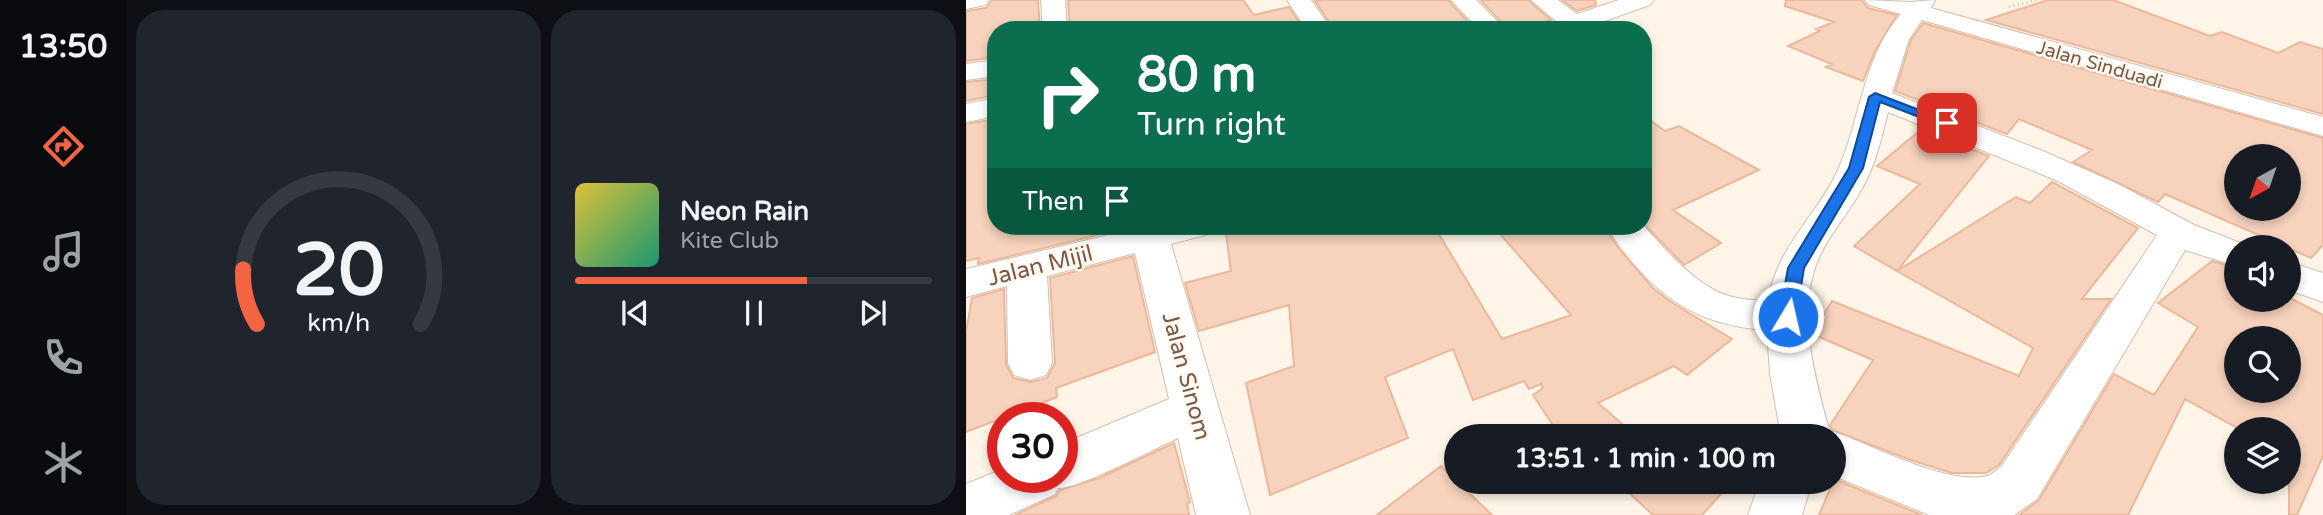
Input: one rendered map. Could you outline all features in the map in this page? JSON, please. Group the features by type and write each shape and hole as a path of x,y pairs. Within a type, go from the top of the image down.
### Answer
{"street":[{"path":"966,2 977,0"},
{"path":"1053,0 1054,21"},
{"path":"1298,0 1313,21"},
{"path":"1463,0 1485,21"},
{"path":"1543,0 1560,21"},
{"path":"1579,21 1642,0"},
{"name":"Jalan Sinduadi","path":"1877,0 1921,6 2323,127"},
{"path":"1803,424 1795,394 1788,317 1796,268 1856,168 1875,97 1897,35 1921,6"},
{"path":"966,72 987,69"},
{"path":"1875,97 2065,170 2148,212 2181,233 2224,249"},
{"path":"966,113 987,109"},
{"path":"1846,458 1921,490 1966,502 2001,497 2019,483 2171,243 2181,233"},
{"name":"Jalan Mijil","path":"966,283 1139,235"},
{"name":"Jalan Sinom","path":"1150,235 1223,515"},
{"path":"1631,235 1655,261 1697,296 1717,308 1788,317"},
{"path":"1027,268 1030,363"},
{"path":"2301,280 2323,288"},
{"path":"1078,460 1197,408"},
{"path":"966,509 1003,493"},
{"path":"1775,515 1782,494"}],"building":[{"path":"992,0 1038,0 1039,21 987,21 987,58 966,61 966,11 986,8"},
{"path":"1068,0 1243,0 1254,15 1289,7 1298,21 1069,21"},
{"path":"1448,0 1468,21 1328,21 1315,1"},
{"path":"1480,0 1528,0 1551,20 1548,21 1500,21"},
{"path":"1562,0 1595,0 1596,5 1577,11"},
{"path":"1786,0 1862,0 1868,8 1897,15 1875,51 1863,81 1826,67 1832,64 1788,46 1820,31 1816,29 1834,22 1785,6"},
{"path":"2048,0 2113,0 2210,36 2222,32 2278,53 2300,42 2323,49 2323,114 1986,20"},
{"path":"1923,23 2323,138 2323,245 2311,258 2301,254 2301,235 2259,235 2227,221 2301,221 2301,144 2224,144 2224,220 2165,194 2158,202 2073,162 2092,150 2019,119 2007,134 1895,91 1911,40"},
{"path":"987,80 987,97 966,101 966,82"},
{"path":"987,120 987,235 1098,235 978,264 979,258 966,261 966,124"},
{"path":"1652,122 1665,131 1679,126 1759,170 1673,210 1721,243 1684,265 1652,232"},
{"path":"1922,129 1989,156 1897,271 1854,246 1920,184 1877,166"},
{"path":"2052,182 2138,228 2082,299 2111,299 1999,465 1986,473 1952,473 1846,435 1846,424 1831,424 1873,360 1812,334 1832,301 2019,376 2033,348 1897,271 2016,197 2030,203"},
{"path":"1226,235 1439,235 1502,339 1571,315 1501,235 1609,235 1653,288 1732,339 1687,375 1674,366 1598,403 1622,424 1552,424 1533,395 1543,388 1541,384 1529,389 1524,381 1473,400 1453,349 1385,377 1408,438 1270,495 1246,383 1294,366 1289,305 1199,331 1185,283 1231,271"},
{"path":"1133,256 1155,352 1056,388 1057,397 1044,402 987,402 987,424 966,432 966,332 972,298 1004,289 1006,364 1013,378 1031,382 1047,378 1055,363 1050,278"},
{"path":"2212,261 2224,264 2224,312 2301,312 2301,304 2323,315 2323,456 2297,515 2289,515 2289,494 2301,494 2301,417 2224,417 2224,421 2185,399 2128,515 2019,515 2039,500 2114,374 2154,395 2198,327 2158,303"},
{"path":"1174,443 1190,502 1187,503 1189,515 1015,515 1058,493 1078,493 1078,484 1099,478"},
{"path":"1441,466 1444,469 1444,494 1470,494 1492,515 1377,515"},
{"path":"1846,484 1922,515 1819,515 1828,494 1846,494"},
{"path":"1630,494 1721,494 1702,515 1653,515"}],"route":[{"path":"1788,317 1796,268 1856,168 1875,97 1947,123"}]}
